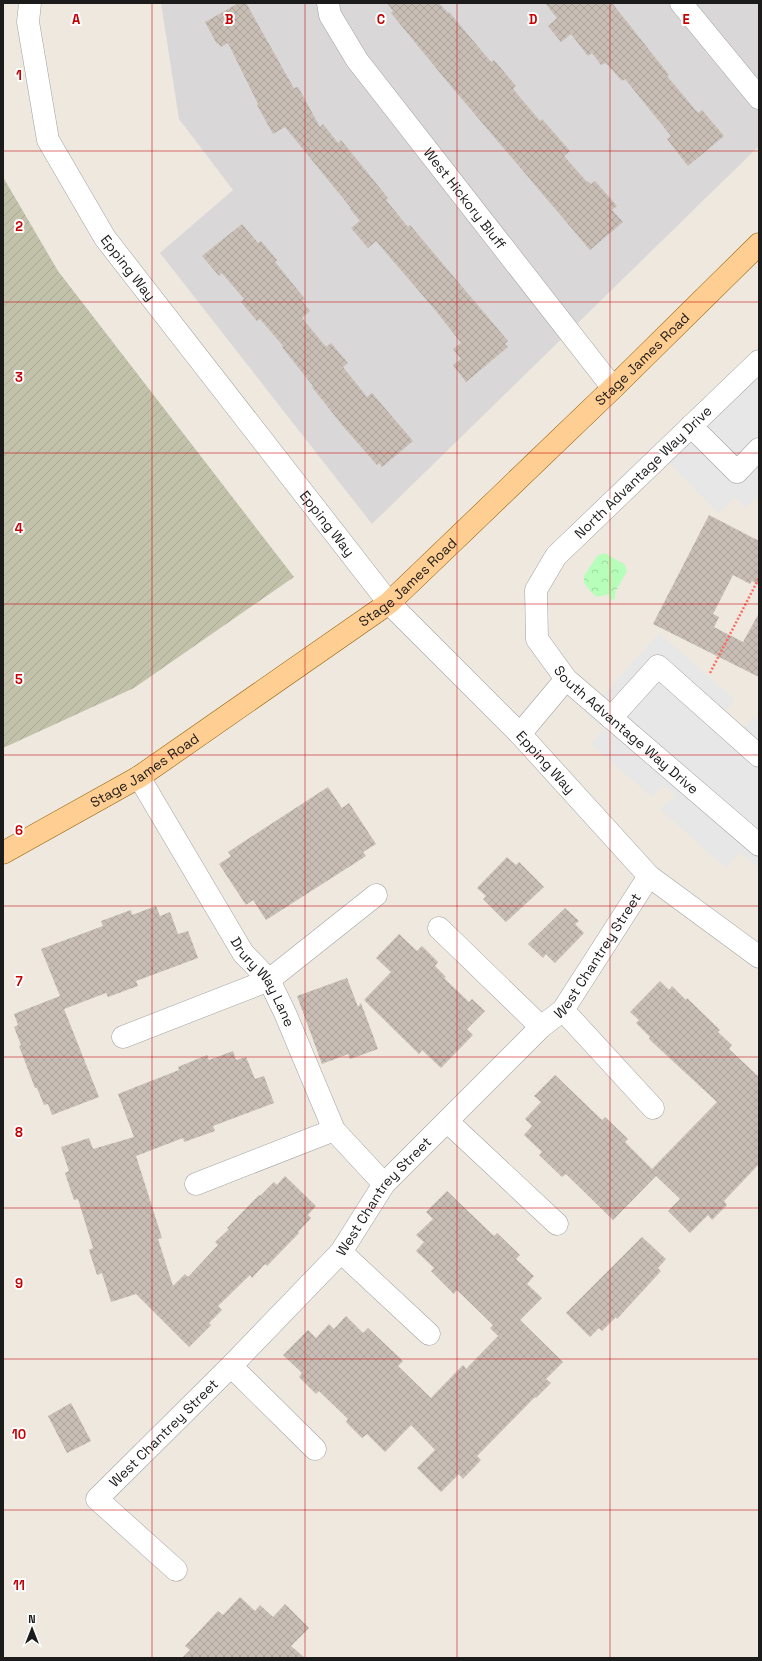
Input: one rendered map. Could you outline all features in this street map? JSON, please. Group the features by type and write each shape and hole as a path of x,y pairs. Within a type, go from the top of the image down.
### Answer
{"main road":[{"name":"Stage James Road","path":"3,853 139,778 389,603 613,388 759,244"}],"street":[{"name":"Epping Way","path":"30,3 28,22 48,140 104,238 389,603 520,734 649,876 759,957"},
{"name":"West Hickory Bluff","path":"328,3 330,14 357,60 613,388"},
{"path":"681,3 759,98"},
{"name":"North Advantage Way Drive","path":"536,590 556,556 759,360"},
{"path":"691,426 736,472 759,449"},
{"name":"South Advantage Way Drive","path":"536,590 537,639 566,679 759,845"},
{"path":"611,718 658,666 759,756"},
{"path":"520,734 566,679"},
{"name":"Drury Way Lane","path":"139,778 243,952 268,980 285,1013 334,1130 384,1184"},
{"name":"West Chantrey Street","path":"176,1570 97,1499 231,1366 341,1252 384,1184 541,1028 563,1010 649,876"},
{"path":"123,1037 268,980 376,894"},
{"path":"439,928 541,1028"},
{"path":"563,1010 654,1108"},
{"path":"448,1122 557,1224"},
{"path":"196,1184 334,1130"},
{"path":"341,1252 430,1334"},
{"path":"231,1366 315,1449"}],"path":[{"path":"710,673 759,578"}],"shaded area":[{"path":"161,3 759,3 759,146 372,524 160,253 233,190 179,119"},
{"path":"3,177 58,271 294,577 134,688 3,748"},
{"path":"759,371 759,495 746,508 735,497 718,513 667,460"},
{"path":"659,633 735,700 721,715 741,732 754,717 759,722 759,865 757,866 740,852 726,868 661,810 675,794 663,785 652,797 591,744 604,729 587,714"}],"green space":[{"path":"605,553 625,565 627,571 615,592 615,599 610,600 609,594 597,597 584,583 584,576 597,556"}],"building":[{"path":"239,3 246,3 292,85 294,88 298,87 320,127 323,124 338,143 341,140 388,198 386,200 408,227 410,225 508,341 505,344 508,347 466,382 453,365 461,359 453,349 461,343 436,311 376,241 368,248 351,228 360,221 285,127 273,134 257,105 258,104 228,43 221,47 218,43 217,44 205,22"},
{"path":"387,3 439,3 448,13 449,12 491,62 494,60 516,86 513,89 540,121 542,119 570,151 564,156 587,182 588,181 591,184 595,181 617,206 612,210 623,222 590,250 445,79 391,13 393,11"},
{"path":"545,3 612,3 669,75 667,76 698,113 702,110 724,136 688,166 667,139 671,136 625,79 622,81 606,63 601,65 592,53 588,56 571,34 561,42 548,26 557,18"},
{"path":"242,224 258,243 261,241 277,260 275,262 305,299 302,301 310,311 302,318 326,347 331,343 348,363 343,367 367,397 372,393 413,441 382,467 379,463 377,465 342,425 282,347 283,346 260,319 257,321 241,302 244,299 222,273 219,276 202,256"},
{"path":"709,515 759,541 759,585 752,581 750,584 733,575 713,614 719,617 714,627 743,642 759,613 759,677 653,624"},
{"path":"328,787 342,808 349,803 376,844 363,852 366,856 266,920 253,900 246,905 219,864 231,856 228,852"},
{"path":"507,857 516,865 519,862 544,887 506,922 483,899 486,896 477,888"},
{"path":"156,906 160,916 170,912 178,934 188,931 198,958 136,981 138,986 108,997 106,993 64,1009 99,1097 52,1115 48,1104 44,1105 37,1088 35,1088 19,1046 21,1045 14,1027 18,1025 14,1014 60,996 41,949 103,926 101,921 131,910 132,915"},
{"path":"565,908 579,921 575,924 584,933 555,963 546,954 543,958 528,944"},
{"path":"399,934 417,951 422,946 438,962 435,966 446,977 444,978 469,1002 472,999 485,1011 467,1029 473,1035 441,1068 422,1050 419,1054 364,1000 391,972 376,958"},
{"path":"347,978 358,1007 361,1003 378,1049 350,1059 348,1054 322,1064 297,996"},
{"path":"660,981 669,990 672,986 686,1000 687,998 720,1030 718,1032 732,1045 729,1049 759,1077 759,1164 724,1201 727,1205 712,1220 708,1215 690,1233 668,1211 680,1199 656,1176 613,1220 566,1174 562,1177 539,1155 542,1152 524,1135 532,1126 525,1119 541,1102 534,1096 555,1075 602,1120 605,1117 628,1139 625,1142 652,1169 717,1102 649,1039 650,1037 636,1023 639,1020 630,1012"},
{"path":"233,1051 236,1060 246,1057 255,1079 264,1076 274,1103 213,1126 215,1131 184,1142 183,1138 136,1156 162,1238 158,1239 173,1286 185,1274 188,1277 218,1245 215,1242 229,1229 227,1228 259,1195 260,1196 274,1182 277,1185 285,1176 316,1206 308,1215 311,1218 298,1232 299,1233 267,1266 265,1264 252,1278 250,1275 218,1306 222,1310 209,1323 211,1325 189,1347 136,1294 111,1302 102,1273 97,1275 89,1250 93,1248 78,1199 74,1200 65,1173 69,1171 61,1147 89,1138 93,1149 134,1137 118,1094 179,1070 178,1067 207,1055 209,1060"},
{"path":"447,1191 494,1236 497,1233 520,1255 516,1259 534,1276 527,1284 542,1298 520,1320 563,1362 546,1379 551,1383 536,1398 535,1397 477,1456 481,1460 463,1479 459,1474 441,1492 417,1468 435,1450 411,1425 385,1452 367,1434 362,1438 346,1422 348,1419 319,1391 316,1394 299,1377 302,1373 283,1355 308,1330 316,1338 329,1324 334,1329 346,1316 363,1333 368,1328 403,1361 398,1366 431,1398 463,1365 466,1369 498,1336 490,1328 493,1325 457,1290 454,1294 431,1271 434,1268 416,1251 424,1242 416,1235 433,1219 426,1212"},
{"path":"642,1237 666,1259 658,1268 661,1271 617,1319 616,1317 602,1331 599,1328 590,1337 566,1313"},
{"path":"71,1403 91,1441 67,1453 48,1416"},
{"path":"240,1597 255,1611 260,1605 273,1617 285,1604 309,1628 291,1646 305,1658 182,1658 190,1650 185,1646 218,1611 223,1615"}]}
